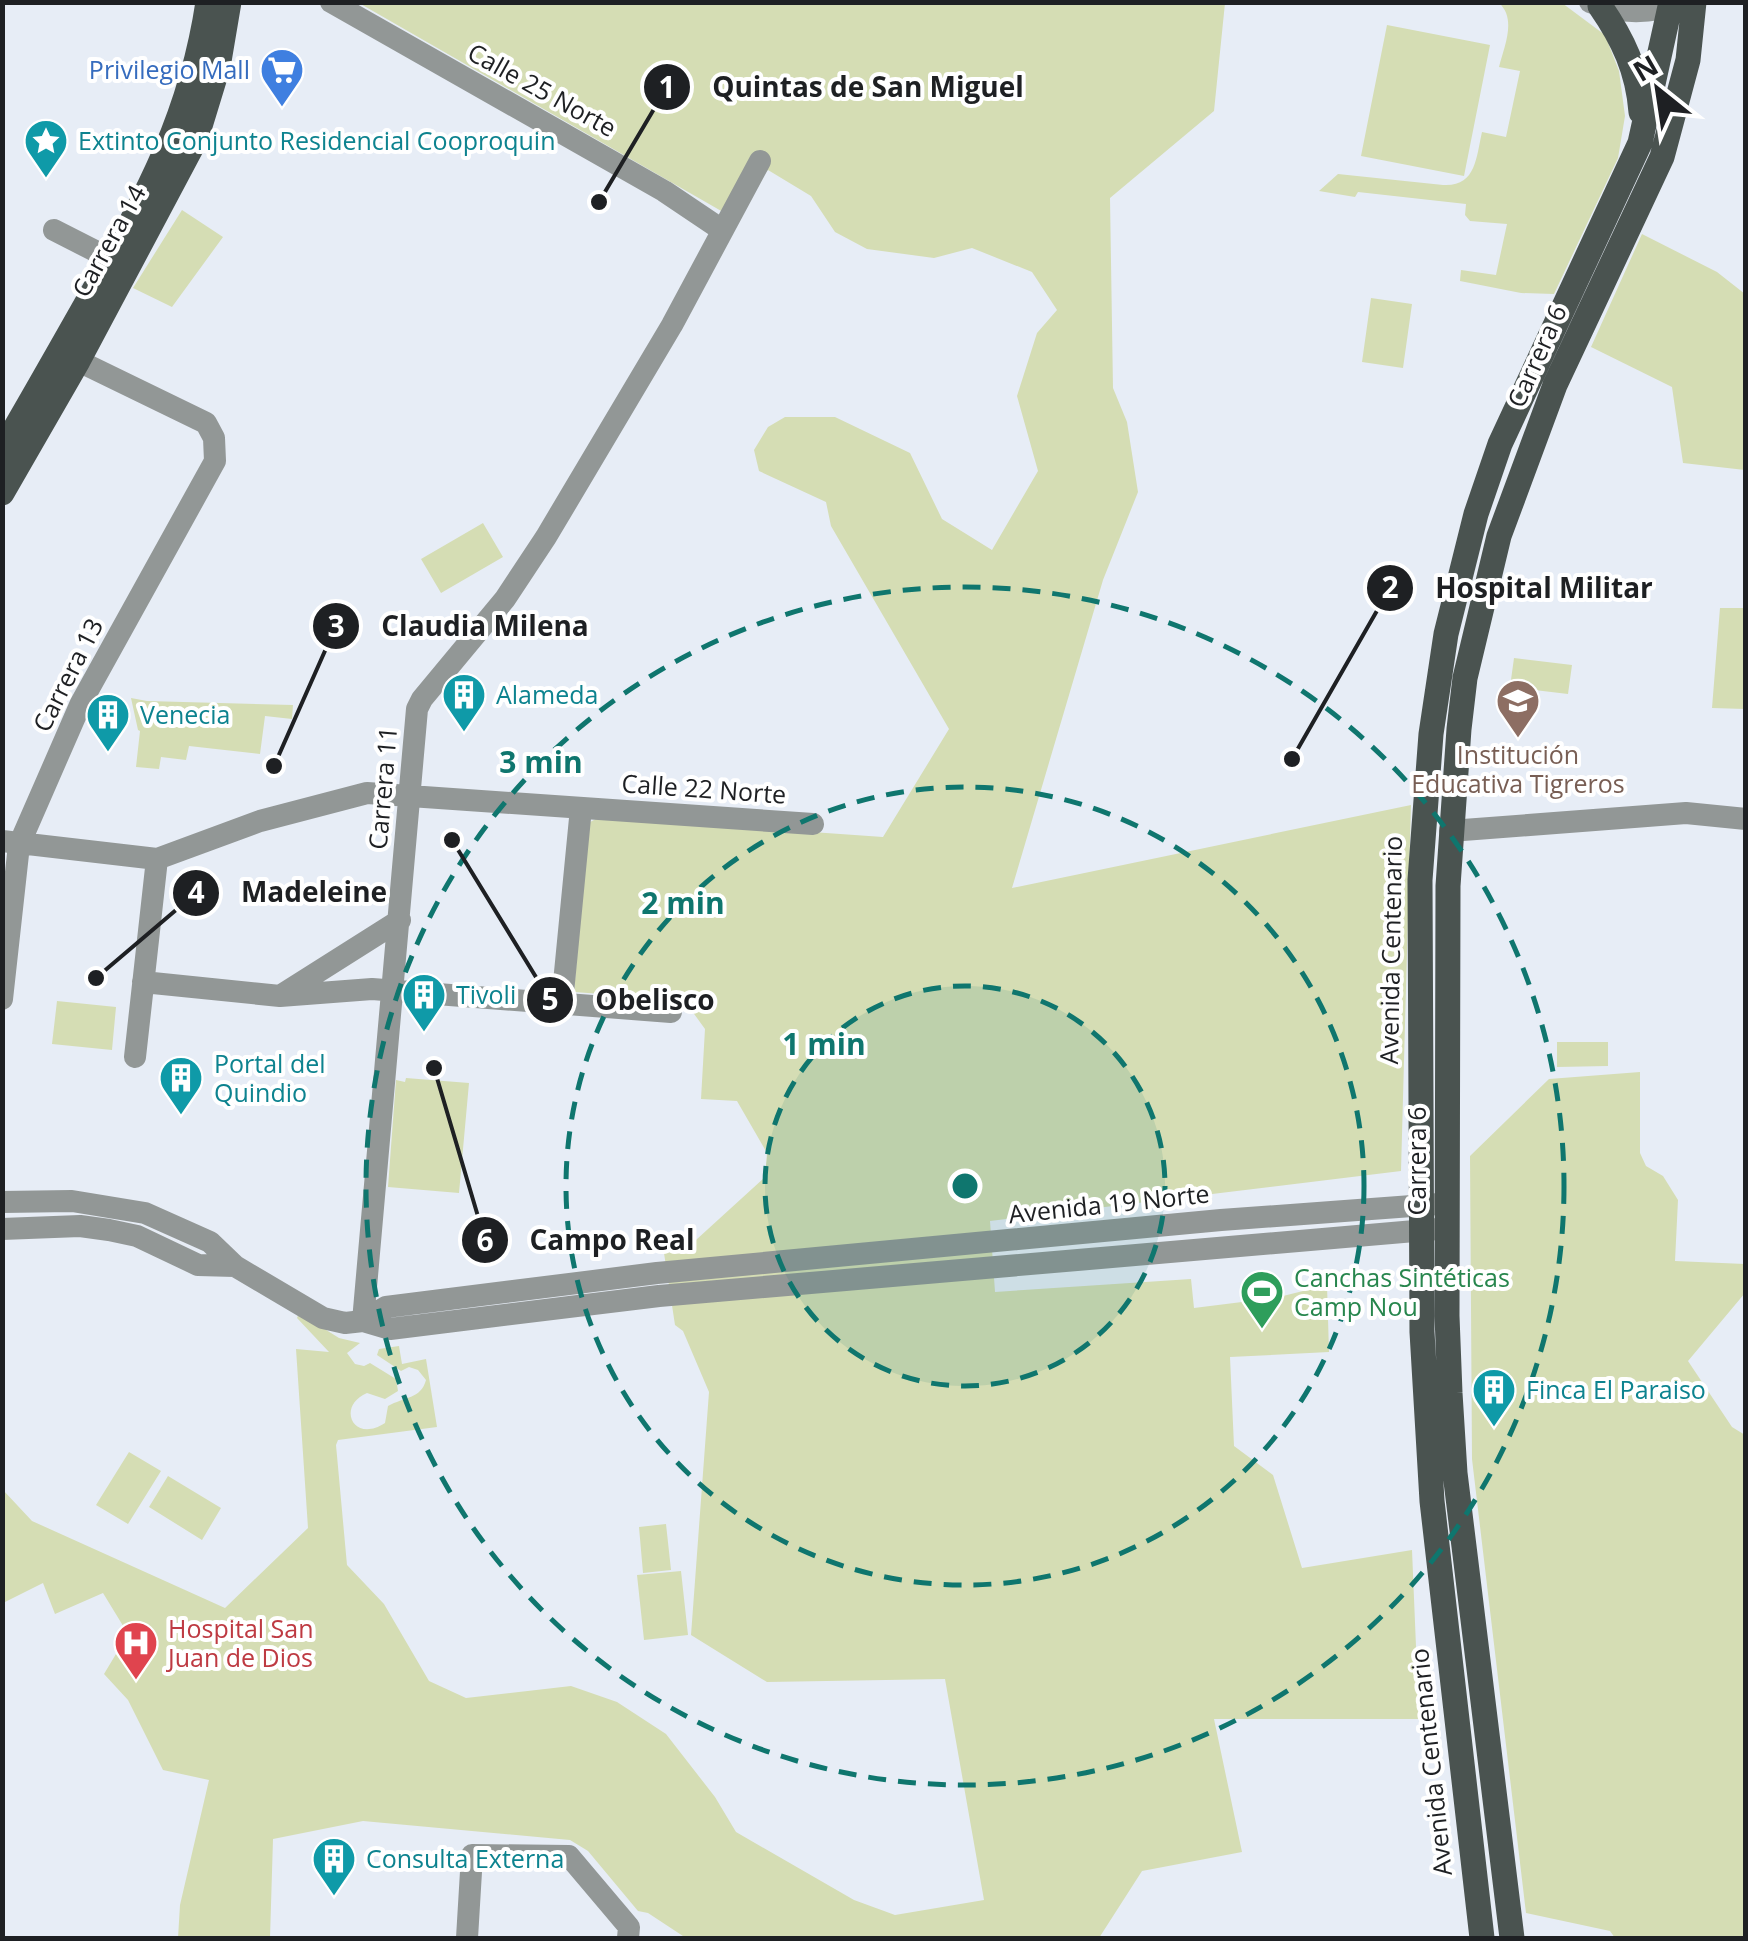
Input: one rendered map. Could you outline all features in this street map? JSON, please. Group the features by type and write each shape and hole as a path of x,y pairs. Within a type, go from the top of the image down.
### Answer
{"main road":[{"name":"Carrera 14","path":"2,492 69,356 111,259 148,194 173,139 203,36 208,2"},
{"name":"Carrera 14","path":"4,447 69,356 196,139 218,66 229,2"},
{"path":"1595,4 1621,38 1635,71 1642,118 1640,143"},
{"name":"Avenida Centenario","path":"1482,1938 1432,1501 1420,1217 1420,880 1430,734 1446,634 1468,544 1500,444 1640,143 1679,4"},
{"name":"Carrera 6","path":"1512,1938 1456,1473 1447,1316 1450,831 1461,712 1499,536 1543,416 1662,157 1688,60 1679,4"}],"street":[{"name":"Calle 25 Norte","path":"331,2 664,191 722,230"},
{"path":"1595,4 1646,11 1679,4"},
{"name":"Carrera 11","path":"362,1320 417,709 506,599 546,536 672,324 760,161"},
{"path":"54,230 111,259"},
{"name":"Carrera 13","path":"2,1000 11,843 81,703 210,471 216,448 206,423 69,356"},
{"path":"1446,634 1474,640"},
{"name":"Calle 22 Norte","path":"11,843 157,859 260,821 366,792 813,824"},
{"path":"562,1003 580,808"},
{"path":"1450,831 1686,814 1746,820"},
{"path":"135,1057 157,859"},
{"path":"280,996 400,920"},
{"path":"143,982 280,996 372,989 671,1012"},
{"name":"Avenida 19 Norte","path":"2,1202 72,1202 145,1214 210,1242 235,1266 323,1318 345,1323 362,1320 386,1308 658,1284 1222,1220 1447,1216"},
{"name":"Avenida 19 Norte","path":"658,1284 993,1269 1420,1217"},
{"name":"Avenida 19 Norte","path":"2,1229 80,1226 109,1230 137,1236 198,1265 235,1266"},
{"path":"468,1938 472,1855 569,1856 629,1933"}],"green space":[{"path":"359,3 1225,3 1214,111 1110,198 1113,388 1127,422 1138,492 1103,580 1012,888 1411,805 1401,1171 990,1221 995,1292 1191,1279 1194,1308 1275,1298 1327,1285 1329,1352 1230,1357 1234,1446 1273,1475 1302,1568 1412,1550 1419,1719 1214,1719 1242,1852 1142,1871 1099,1938 686,1938 648,1913 638,1911 588,1851 570,1840 363,1821 273,1839 270,1938 178,1938 180,1905 209,1780 163,1770 128,1700 104,1674 122,1644 117,1633 125,1629 103,1593 55,1614 43,1583 3,1603 3,1490 32,1521 225,1608 308,1528 296,1349 329,1352 297,1318 299,1313 339,1338 360,1343 347,1353 355,1364 370,1363 396,1379 398,1391 385,1399 367,1393 352,1406 352,1421 364,1429 385,1423 388,1406 416,1394 426,1380 418,1370 409,1367 401,1371 377,1355 379,1349 399,1346 402,1364 426,1359 437,1427 338,1440 336,1445 347,1565 384,1604 429,1681 466,1698 571,1686 617,1702 666,1734 715,1797 736,1832 854,1900 895,1915 984,1900 945,1679 767,1682 691,1635 709,1392 683,1331 675,1325 664,1253 685,1250 765,1177 767,1153 737,1101 701,1099 705,1029 684,1000 574,992 588,823 600,817 883,837 949,729 831,526 826,502 759,471 754,450 768,427 785,417 835,417 910,453 942,519 992,550 1038,471 1017,396 1037,333 1057,310 1032,272 972,248 934,258 867,249 835,232 811,196 768,170 723,212"},
{"path":"1499,3 1562,3 1605,35 1619,71 1625,116 1618,158 1554,294 1521,293 1460,281 1461,270 1496,275 1507,224 1470,221 1465,215 1466,204 1319,191 1338,174 1454,184 1473,169 1482,132 1506,137 1520,71 1499,67 1508,25"},
{"path":"1387,25 1490,45 1464,176 1361,156"},
{"path":"182,210 223,237 172,307 133,288"},
{"path":"1642,234 1717,272 1745,294 1745,470 1683,463 1672,387 1591,347"},
{"path":"1371,298 1412,304 1403,368 1362,362"},
{"path":"483,523 503,557 441,593 421,559"},
{"path":"1720,608 1745,608 1745,709 1712,708"},
{"path":"1514,658 1572,665 1568,694 1510,687"},
{"path":"131,698 293,705 292,719 265,716 260,754 189,746 186,760 161,757 159,769 136,767 140,731"},
{"path":"57,1001 116,1007 112,1050 52,1044"},
{"path":"1557,1042 1608,1042 1608,1066 1557,1067"},
{"path":"1640,1072 1640,1153 1646,1166 1663,1176 1678,1200 1675,1261 1745,1264 1745,1293 1688,1361 1732,1427 1745,1435 1745,1938 1615,1938 1610,1931 1526,1913 1472,1459 1470,1156 1549,1079"},
{"path":"406,1078 469,1083 459,1193 388,1187 396,1080 405,1082"},
{"path":"129,1452 161,1471 128,1524 96,1505"},
{"path":"168,1476 221,1508 202,1540 149,1507"},
{"path":"666,1524 671,1570 643,1573 639,1527"},
{"path":"681,1571 688,1635 644,1640 637,1575"}],"place":[{"name":"Privilegio Mall","path":"282,108"},
{"name":"Extinto Conjunto Residencial Cooproquin","path":"46,179"},
{"name":"Quintas de San Miguel","path":"599,202"},
{"name":"Alameda","path":"464,733"},
{"name":"Institución Educativa Tigreros","path":"1518,739"},
{"name":"Venecia","path":"108,753"},
{"name":"Hospital Militar","path":"1292,759"},
{"name":"Claudia Milena","path":"274,766"},
{"name":"Obelisco","path":"452,840"},
{"name":"Madeleine","path":"96,978"},
{"name":"Tivoli","path":"424,1033"},
{"name":"Campo Real","path":"434,1068"},
{"name":"Portal del Quindio","path":"181,1116"},
{"name":"Canchas Sintéticas Camp Nou","path":"1262,1330"},
{"name":"Finca El Paraiso","path":"1494,1428"},
{"name":"Hospital San Juan de Dios","path":"136,1681"},
{"name":"Consulta Externa","path":"334,1897"}]}
